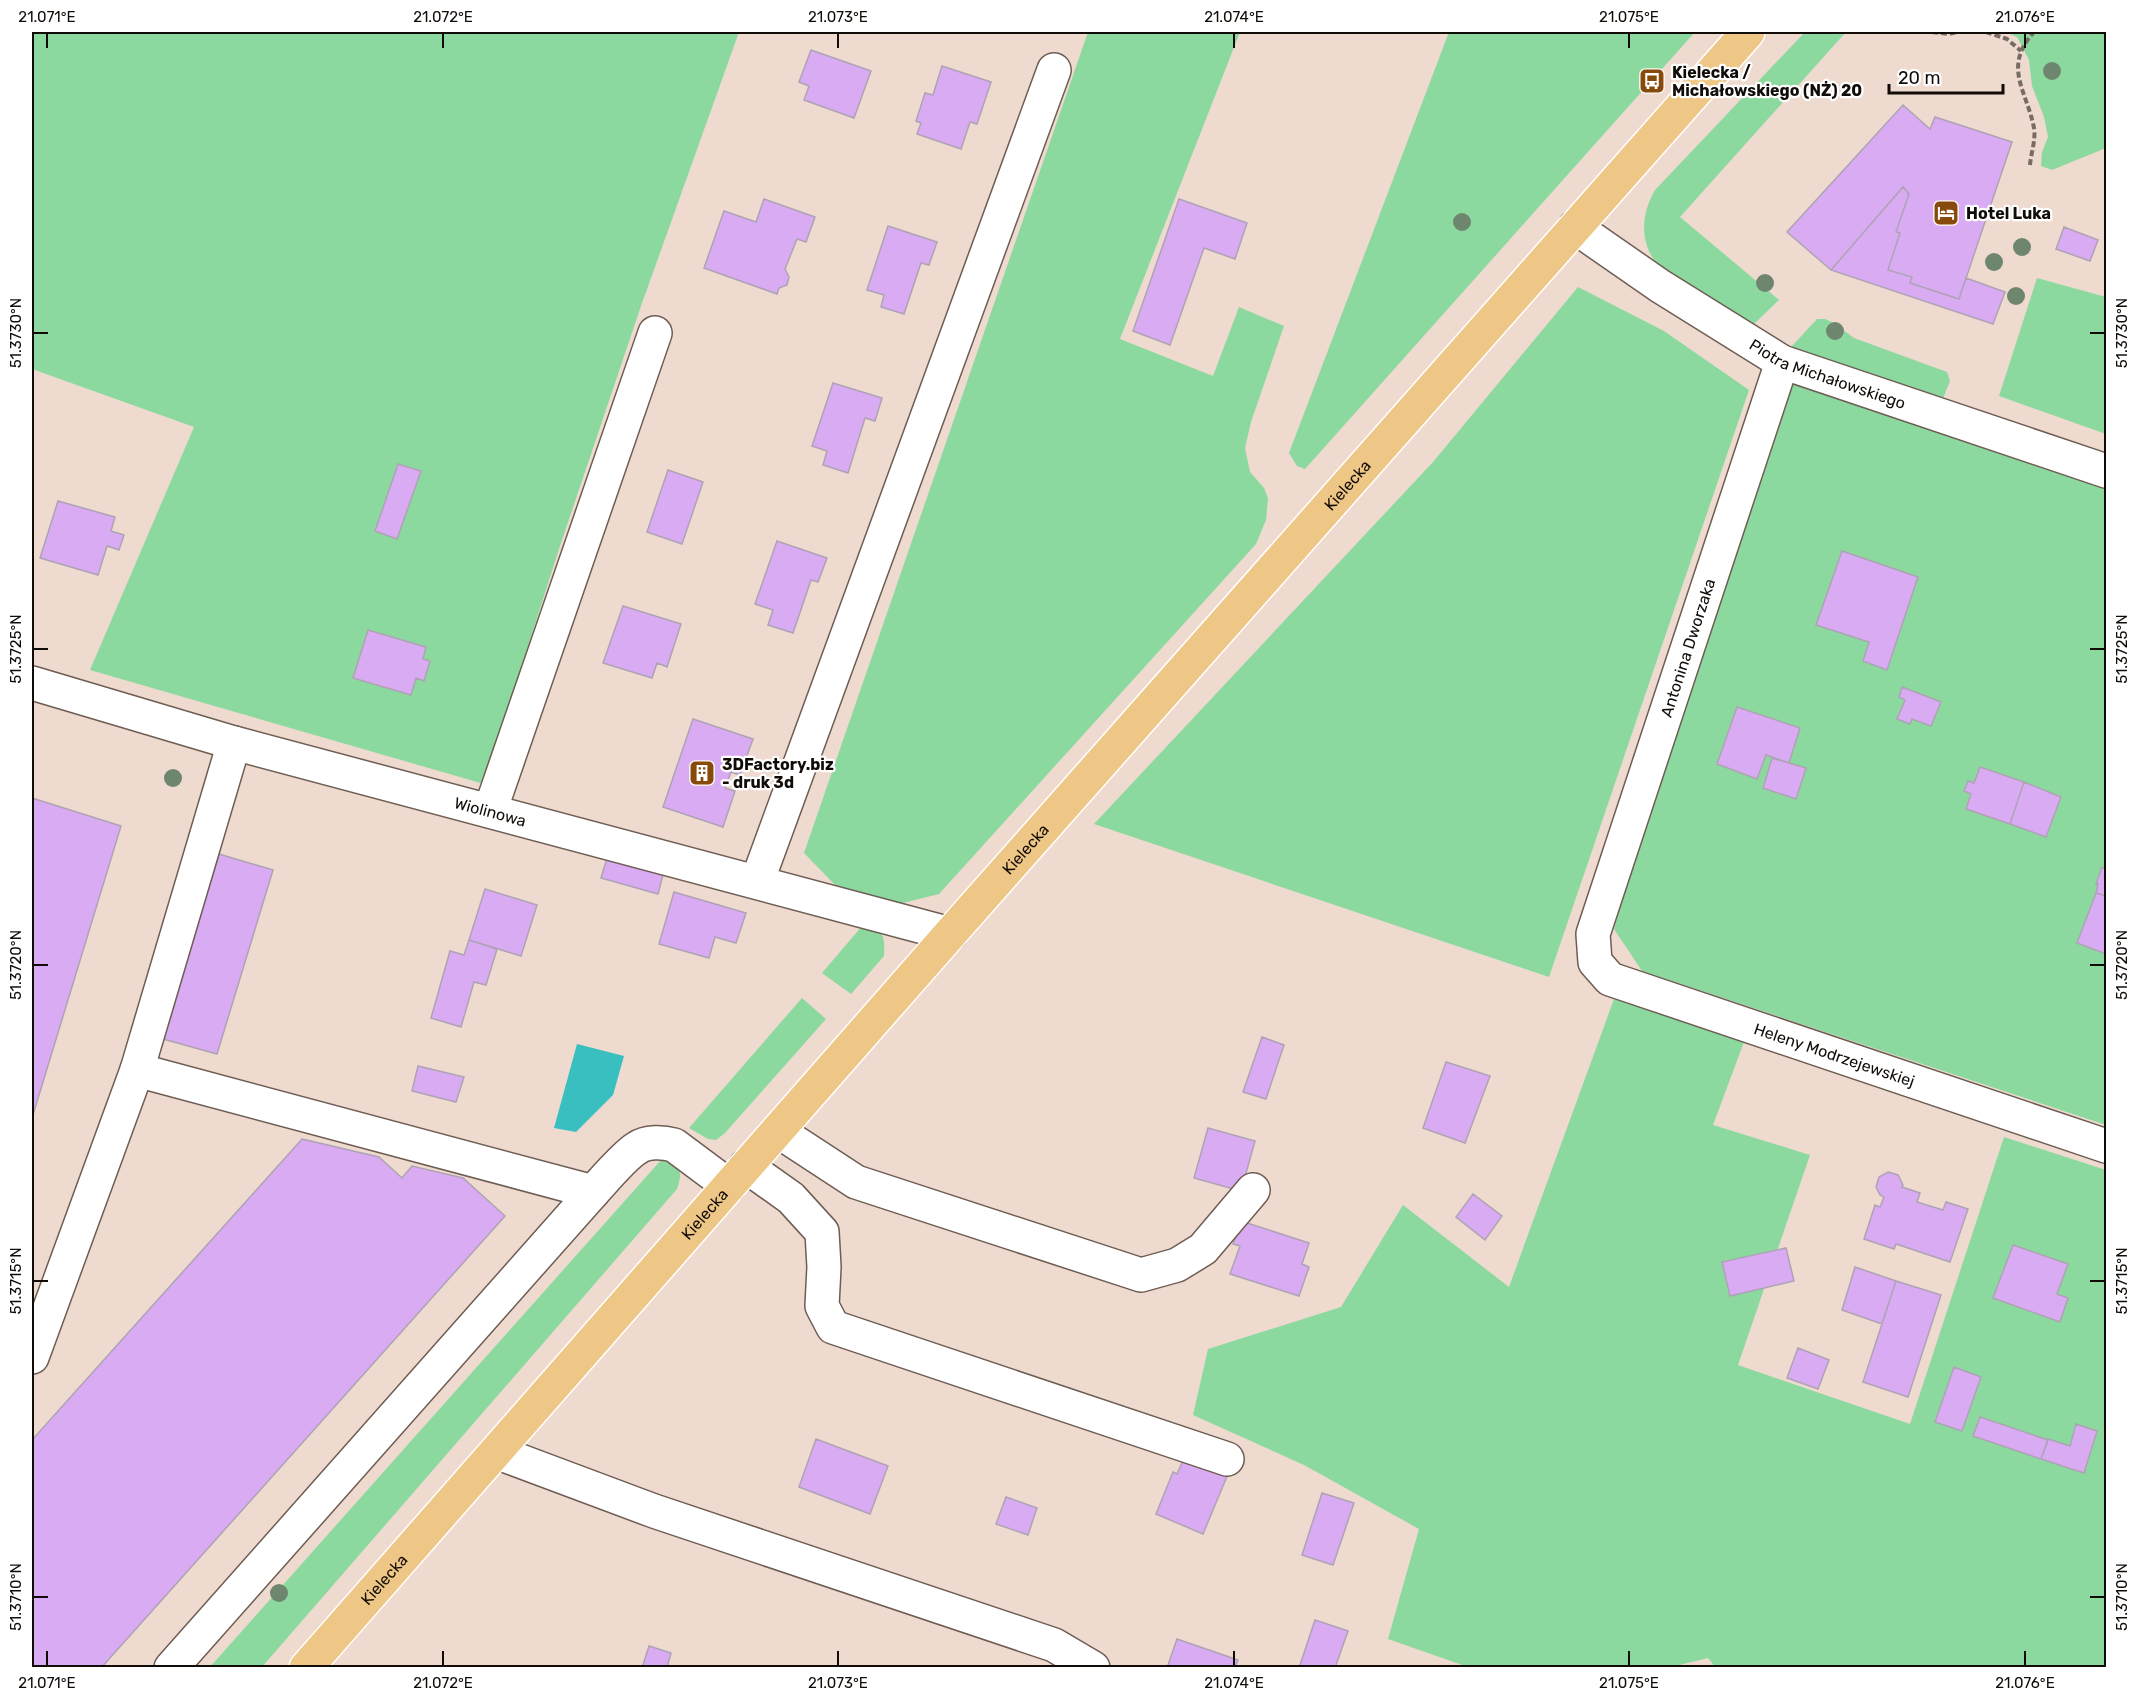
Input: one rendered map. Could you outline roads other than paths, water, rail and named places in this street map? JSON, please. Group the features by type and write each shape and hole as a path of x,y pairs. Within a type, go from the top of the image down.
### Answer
{"main road":[{"name":"Kielecka","path":"306,1668 950,934 1748,32"}],"street":[{"path":"757,882 1054,70"},
{"name":"Piotra Michałowskiego","path":"1575,227 1660,286 1782,362 2106,471"},
{"path":"490,811 655,333"},
{"name":"Antonina Dworzaka","path":"1593,934 1782,362"},
{"name":"Wiolinowa","path":"32,683 234,743 950,934"},
{"path":"32,1357 137,1070 234,743"},
{"name":"Heleny Modrzejewskiej","path":"1593,934 1595,962 1610,979 2106,1146"},
{"path":"137,1070 593,1191"},
{"path":"778,1131 856,1182 1141,1275 1178,1265 1203,1249 1253,1190"},
{"path":"171,1668 593,1191 638,1147 653,1143 674,1145 738,1176 791,1198 822,1232 824,1267 822,1306 832,1327 1227,1460"},
{"path":"496,1452 654,1511 1054,1645 1093,1668"}],"water":[{"path":"577,1044 624,1056 613,1095 576,1132 554,1128"}],"place":[{"name":"Kielecka / Michałowskiego (NŻ) 20","path":"1652,81"},
{"name":"Hotel Luka","path":"1946,213"},
{"name":"3DFactory.biz - druk 3d","path":"702,773"}]}
